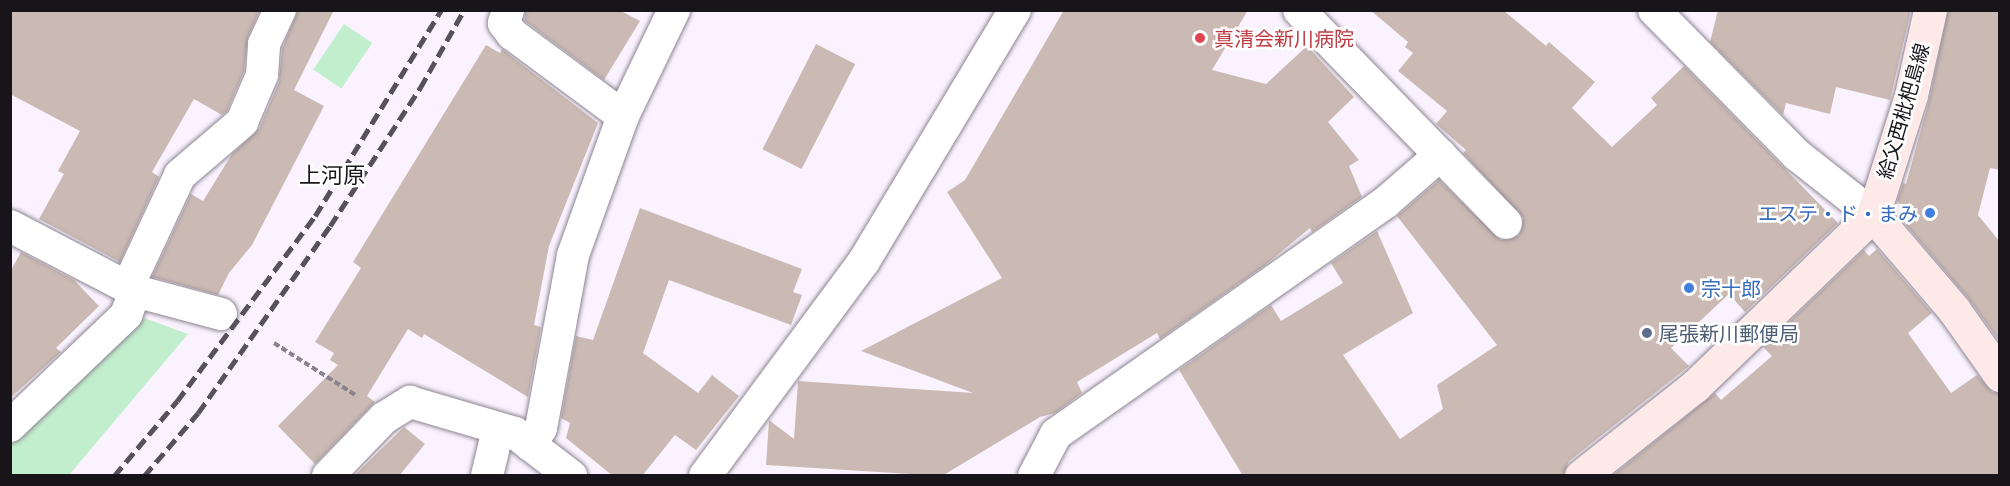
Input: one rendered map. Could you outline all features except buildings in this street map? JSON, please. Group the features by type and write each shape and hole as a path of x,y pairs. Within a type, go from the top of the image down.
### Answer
{"main road":[{"name":"給父西枇杷島線","path":"1581,476 1695,386 1873,215 1911,95 1930,10"},
{"path":"1873,215 1954,310 2000,375"}],"street":[{"path":"10,426 126,315 132,288 180,175 242,122 262,75 264,44 280,10"},
{"path":"508,10 504,23 512,34 623,116"},
{"path":"530,445 541,428 573,255 623,116 674,10"},
{"path":"705,476 864,261 1015,10"},
{"path":"1299,10 1506,223"},
{"path":"1654,10 1797,155 1873,215"},
{"path":"1034,476 1056,434 1386,202 1440,155"},
{"path":"10,226 132,288 221,314"},
{"path":"328,476 384,418 410,402 515,433 571,476"},
{"path":"487,476 498,429"}],"path":[{"path":"274,343 351,390 384,418"}],"green space":[{"path":"344,24 372,43 341,89 313,70"},
{"path":"144,318 188,334 69,475 11,476 11,445"}],"railway":[{"path":"114,476 177,401 315,216 441,10"},
{"path":"144,476 198,413 330,226 420,88 464,10"}],"place":[{"name":"真清会新川病院","path":"1200,38"},
{"name":"エステ・ド・まみ","path":"1930,213"},
{"name":"宗十郎","path":"1689,288"},
{"name":"尾張新川郵便局","path":"1647,333"}],"district":[{"name":"上河原","path":"332,175"}]}
